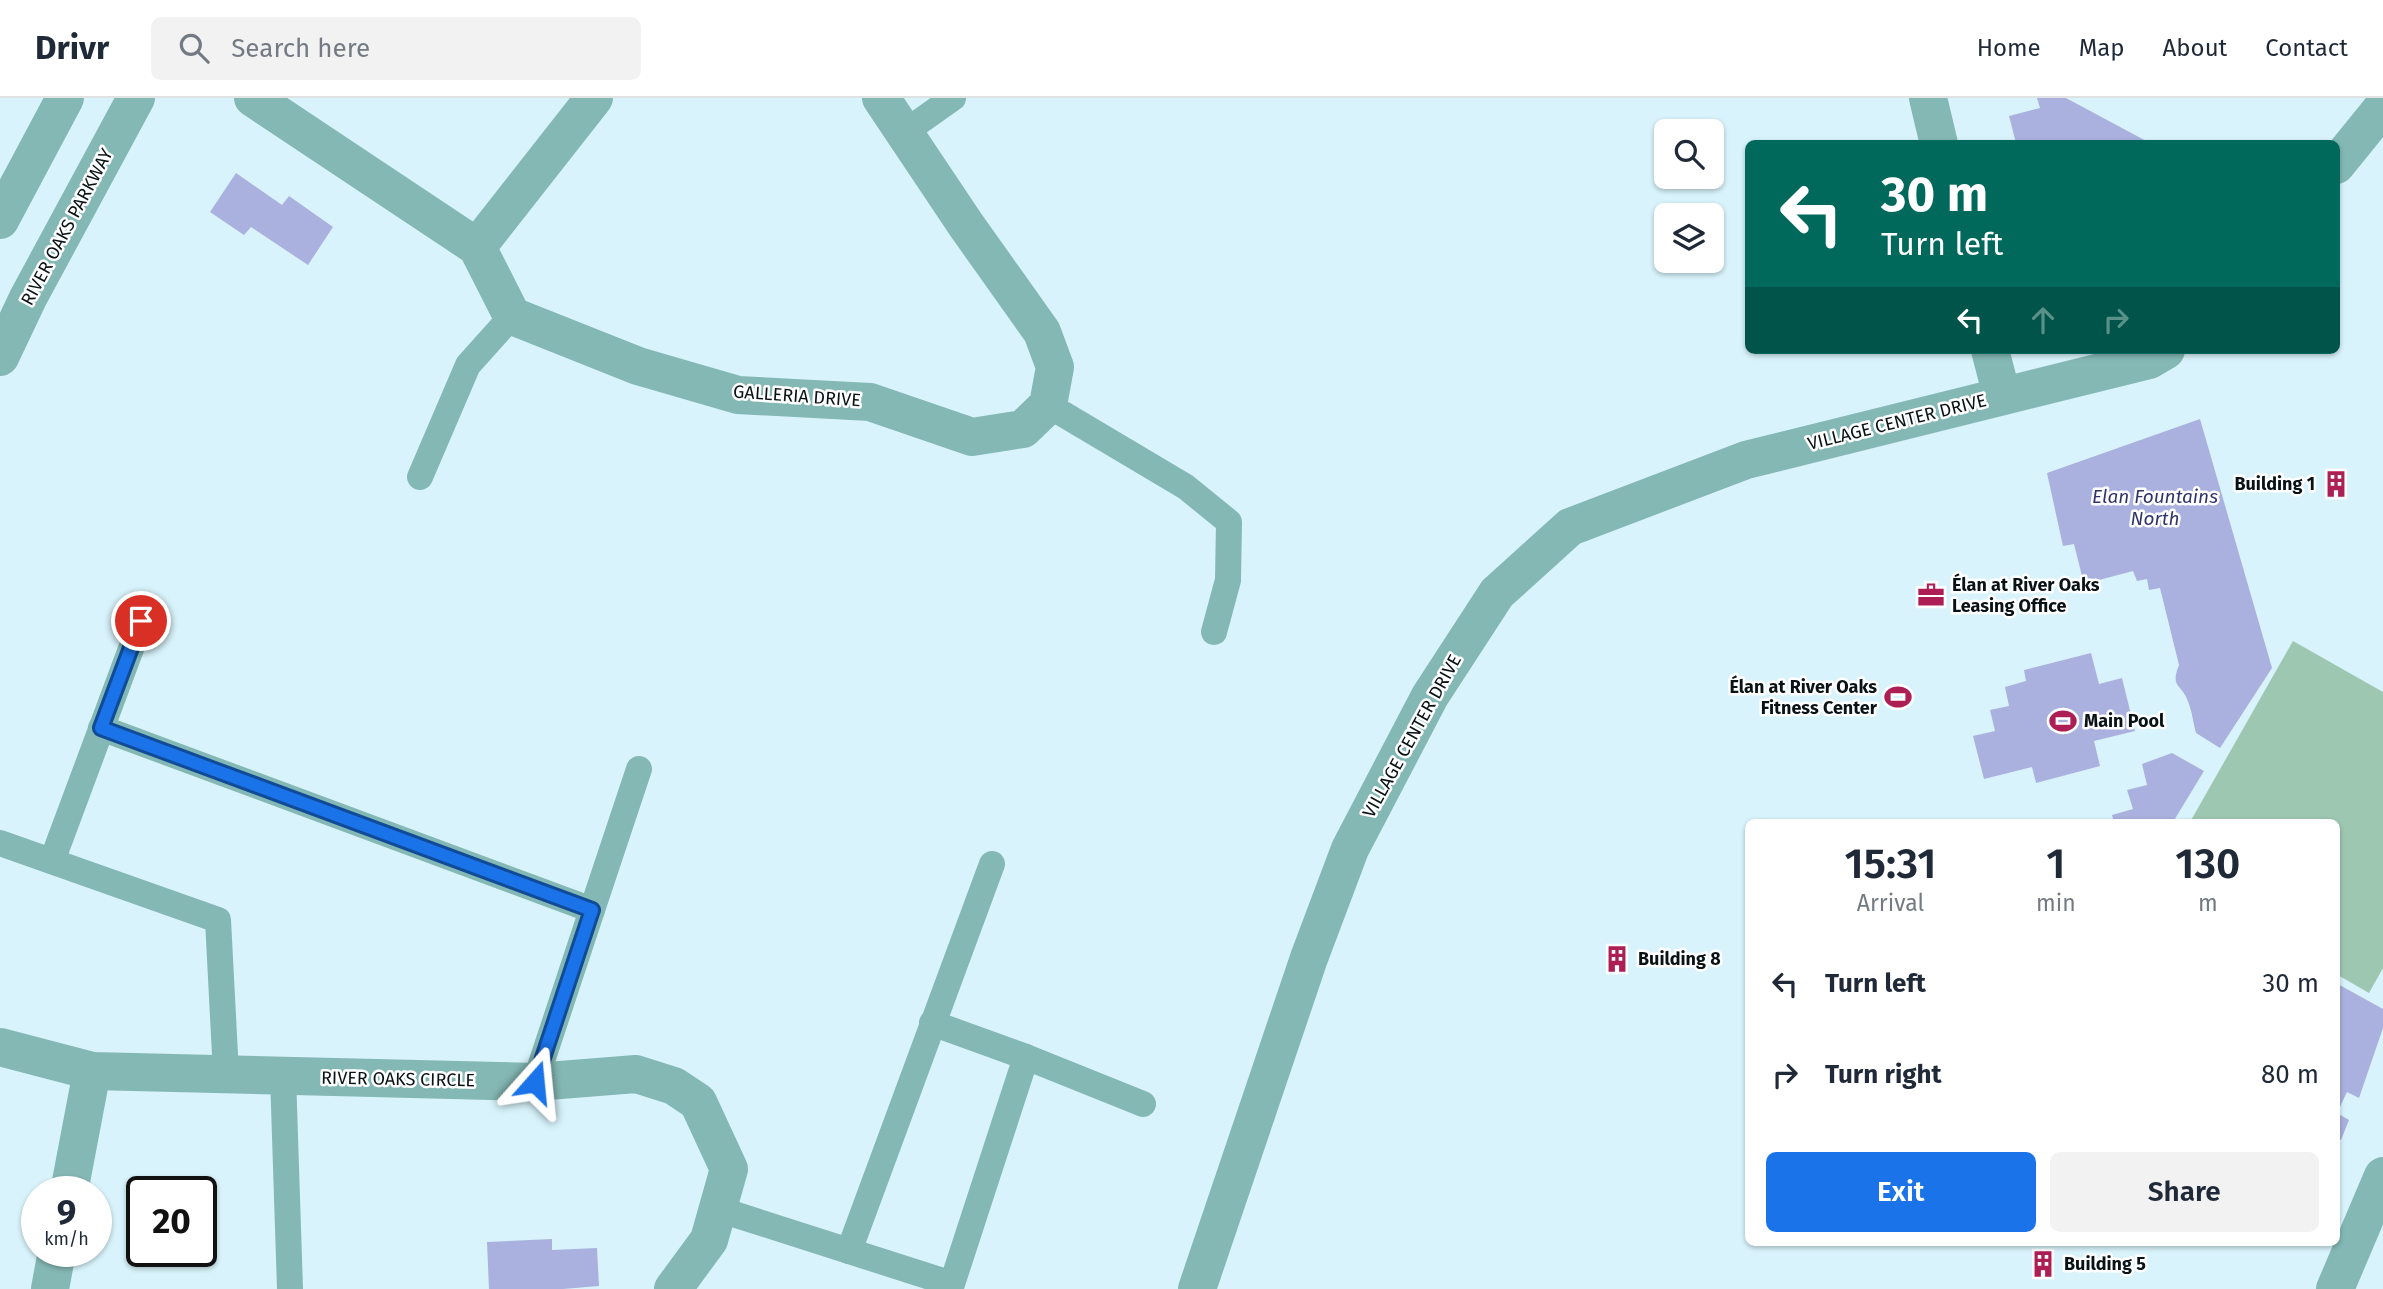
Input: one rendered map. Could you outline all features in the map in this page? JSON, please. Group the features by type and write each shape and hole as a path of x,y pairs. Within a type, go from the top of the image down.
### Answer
{"street":[{"path":"0,220 65,98"},
{"name":"RIVER OAKS PARKWAY","path":"0,357 28,298 136,98"},
{"path":"253,98 477,247 512,317"},
{"path":"477,247 594,98"},
{"path":"881,98 1042,332 1055,367 1048,405"},
{"path":"1928,98 1938,140"},
{"path":"2340,160 2383,107"},
{"name":"GALLERIA DRIVE","path":"512,317 638,366 738,395 870,402 972,437 1023,429 1048,405"},
{"path":"1991,354 2002,396"},
{"name":"VILLAGE CENTER DRIVE","path":"1197,1289 1309,958 1350,849 1430,696 1497,593 1570,527 1746,460 2149,360 2159,354"},
{"name":"RIVER OAKS CIRCLE","path":"0,1047 92,1071 535,1082 636,1074 674,1086 698,1102 729,1168 709,1240 673,1289"},
{"path":"71,1176 92,1071"},
{"path":"2335,1289 2383,1176"},
{"path":"50,1289 54,1267"}],"lane":[{"path":"905,132 953,98"},
{"path":"420,477 468,365 512,317"},
{"path":"1048,405 1186,487 1228,522 1228,580 1214,632"},
{"path":"52,861 141,621"},
{"path":"101,728 592,910"},
{"path":"535,1082 639,769"},
{"path":"0,842 218,920 226,1074"},
{"path":"849,1251 992,863"},
{"path":"932,1023 1143,1104"},
{"path":"718,1209 953,1283 1026,1057"},
{"path":"283,1076 290,1289"}],"green space":[{"path":"2293,641 2383,692 2383,968 2369,993 2340,976 2340,819 2192,819"}],"water":[{"path":"2037,98 2066,98 2144,140 2015,140 2009,116 2040,108"},
{"path":"236,173 282,205 289,196 333,227 308,265 251,227 244,235 210,212"},
{"name":"Elan Fountains North","path":"2200,419 2272,668 2220,748 2196,733 2189,703 2177,685 2179,665 2160,588 2149,590 2147,579 2137,581 2133,571 2084,584 2074,544 2063,546 2047,473"},
{"name":"Main Pool","path":"2091,653 2099,684 2122,678 2135,731 2094,741 2100,766 2036,783 2032,767 1984,779 1973,736 1995,731 1990,710 2009,706 2005,687 2026,681 2024,670"},
{"path":"2172,753 2204,771 2175,819 2113,819 2112,815 2133,809 2127,790 2147,785 2142,764"},
{"path":"2340,985 2383,1009 2383,1028 2359,1098 2347,1092 2340,1107"},
{"path":"2340,1115 2349,1120 2340,1140"},
{"path":"552,1239 552,1250 597,1248 599,1286 489,1289 487,1242"}],"place":[{"name":"Building 1","path":"2336,484"},
{"name":"Élan at River Oaks Leasing Office","path":"1931,595"},
{"name":"Élan at River Oaks Fitness Center","path":"1898,697"},
{"name":"Main Pool","path":"2063,721"},
{"name":"Building 8","path":"1617,959"},
{"name":"Building 5","path":"2043,1264"}],"route":[{"path":"141,621 101,728 592,910 535,1082"}]}
